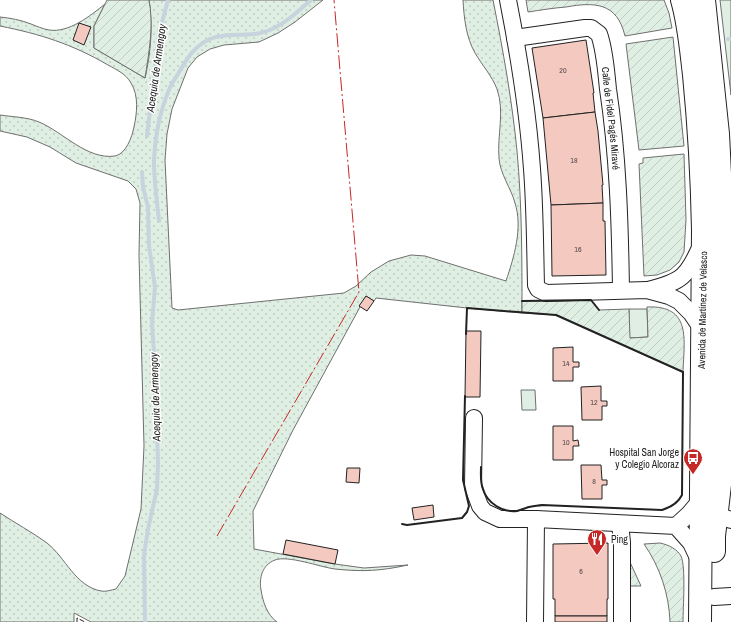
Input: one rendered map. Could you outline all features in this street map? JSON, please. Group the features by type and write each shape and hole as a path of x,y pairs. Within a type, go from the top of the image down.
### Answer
{"highway":[{"name":"Avenida de Martínez de Velasco","path":"682,0 687,17 697,104 702,175 703,242 721,476 721,517 714,536 722,596 714,622"},
{"name":"Avenida de Martínez de Velasco","path":"704,0 719,141 726,260 711,331"},
{"name":"Avenida de Martínez de Velasco","path":"700,622 700,565 721,517"}],"street":[{"path":"508,0 524,96 532,169 536,285 538,289 546,293 646,290 666,285 680,278 691,265 703,242"},
{"name":"Calle de Fidel Pagés Miravé","path":"515,38 585,28 591,28 599,34 610,98 616,156 621,290"},
{"path":"646,290 668,296 679,302 711,331 731,314"},
{"path":"474,418 473,487 480,506 485,512 500,519 536,519 676,526 689,514 721,517"},
{"path":"535,622 536,519"},
{"path":"620,524 622,542 622,622"},
{"path":"676,526 691,543 700,565"}],"green space":[{"path":"107,0 149,0 151,29 145,78 94,48 94,26"},
{"path":"149,0 323,0 278,33 259,42 224,45 210,49 197,57 188,68 172,109 167,134 165,160 172,308 178,310 344,293 356,286 371,272 389,261 411,255 425,256 506,281 512,262 518,232 517,213 513,197 503,175 499,158 501,115 497,89 490,75 475,53 469,40 463,0 493,0 513,113 519,171 522,252 522,313 376,298 374,301 366,296 293,430 253,511 254,549 364,568 408,565 380,570 354,570 335,569 288,559 275,560 267,565 262,572 260,585 266,608 277,622 91,622 74,613 74,622 0,622 0,513 47,543 84,584 101,591 116,589 125,576 141,509 144,446 139,255 140,203 136,189 128,181 76,163 50,147 27,137 0,131 0,115 30,119 48,126 85,150 105,156 119,155 125,149 133,131 137,105 134,88 124,75 82,51 56,41 0,26 0,17 19,20 47,30 57,30 79,23 105,4 94,26 94,48 145,78 151,39"},
{"path":"526,0 664,0 669,13 672,28 625,36 616,16 603,7 595,5 576,5 528,12"},
{"path":"720,0 731,0 731,95"},
{"path":"673,37 684,146 639,150 626,44"},
{"path":"684,154 686,220 684,252 679,262 670,270 657,275 644,276 639,164 643,163 643,158"},
{"path":"591,300 599,310 629,309 630,338 648,337 647,307 662,308 672,312 678,318 684,337 683,372 557,315 522,313 522,301"},
{"path":"629,309 647,309 648,337 629,338"},
{"path":"521,390 535,390 536,410 522,410"},
{"path":"660,543 677,551 683,561 683,622 670,622 668,601 663,581 655,562 644,544"},
{"path":"629,560 641,586 626,586"}],"building":[{"path":"79,23 91,27 84,45 73,40"},
{"path":"586,40 594,93 595,112 543,118 532,48"},
{"path":"595,112 603,185 603,203 551,205 543,118"},
{"path":"603,203 603,221 605,221 606,275 552,276 551,205"},
{"path":"366,296 374,301 367,311 359,306"},
{"path":"466,331 481,331 480,397 465,397"},
{"path":"573,347 573,362 579,362 579,367 573,367 573,381 553,381 553,348"},
{"path":"601,386 601,401 607,401 607,406 602,406 602,420 582,420 581,387"},
{"path":"553,426 573,426 573,441 578,440 579,446 573,446 573,460 553,460"},
{"path":"581,465 601,465 602,480 607,480 607,485 602,485 602,499 582,499"},
{"path":"347,468 360,468 359,483 346,482"},
{"path":"433,505 434,517 414,520 412,508"},
{"path":"286,540 338,550 335,564 283,554"},
{"path":"608,543 607,616 555,616 555,599 553,599 553,544"},
{"path":"555,616 607,616 607,622 555,622"}],"waterway":[{"name":"Acequia de Armengoy","path":"147,136 159,34 168,0"},
{"path":"159,221 154,168 157,134 163,107 170,88 187,59 199,45 210,39 227,35 255,34 271,30 285,22 311,0"},
{"name":"Acequia de Armengoy","path":"142,172 143,187 148,207 149,246 155,287 152,323 158,463 157,489 144,555 145,622"}],"fence":[{"path":"77,622 77,618 85,622"}],"wall":[{"path":"522,301 591,300 599,310"},
{"path":"466,334 467,308 556,315 683,372 682,495 677,502 669,508 662,510 542,505 517,511 501,509 492,503 485,494 481,484 481,467"},
{"path":"402,524 407,525 462,518 467,512 469,506 463,480 465,396"}],"power":[{"path":"217,536 359,292 334,0"}],"place":[{"name":"Hospital San Jorge y Colegio Alcoraz","path":"693,475"},
{"name":"Ping","path":"597,556"}]}
